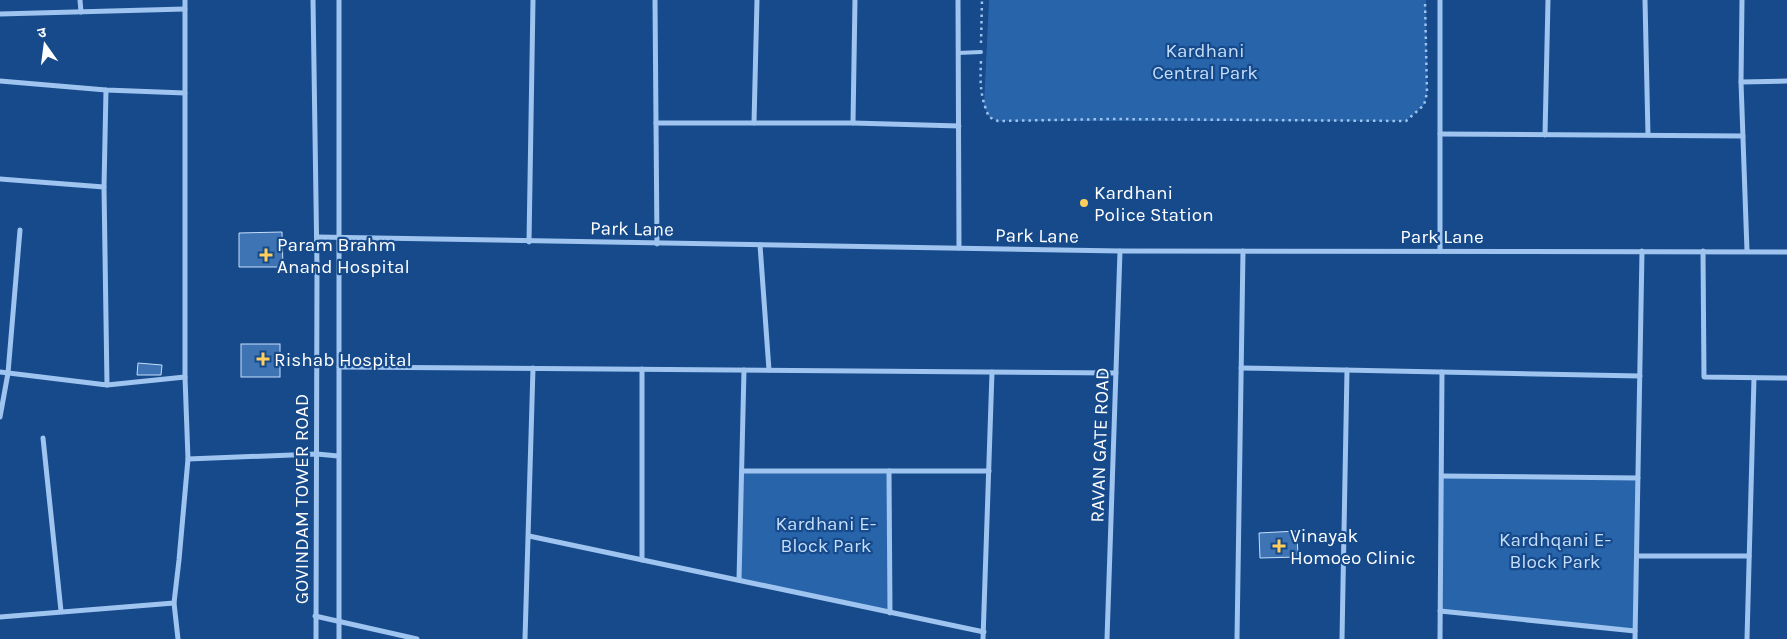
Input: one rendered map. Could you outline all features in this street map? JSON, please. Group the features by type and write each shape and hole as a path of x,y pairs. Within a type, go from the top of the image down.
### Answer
{"street":[{"path":"80,0 80,12"},
{"path":"178,639 174,603 188,459 185,0"},
{"name":"GOVINDAM TOWER ROAD","path":"313,0 317,237 318,454 316,639"},
{"name":"GOVINDAM TOWER ROAD","path":"338,0 339,639"},
{"path":"529,242 533,0"},
{"path":"655,0 657,244"},
{"path":"754,123 757,0"},
{"path":"853,123 855,0"},
{"path":"958,0 959,248"},
{"path":"1440,0 1440,251"},
{"path":"1545,135 1548,0"},
{"path":"1645,0 1648,135"},
{"path":"1742,0 1743,136 1747,251"},
{"path":"0,14 185,9"},
{"path":"0,81 106,90 185,92"},
{"path":"1742,82 1787,81"},
{"path":"106,90 104,186 107,385"},
{"path":"656,123 853,123 959,126"},
{"path":"1440,134 1743,136"},
{"path":"0,179 104,186"},
{"path":"0,417 8,373 20,230"},
{"name":"Park Lane","path":"317,237 1120,251 1787,252"},
{"path":"760,245 769,370"},
{"name":"RAVAN GATE ROAD","path":"1108,639 1120,251"},
{"path":"1237,639 1243,251"},
{"path":"1635,639 1642,251"},
{"path":"1703,251 1704,377 1787,378"},
{"path":"339,367 1116,374"},
{"path":"525,639 533,368"},
{"path":"1241,368 1640,376"},
{"path":"642,369 642,560"},
{"path":"739,580 744,370"},
{"path":"1342,639 1347,370"},
{"path":"0,372 107,385 186,377"},
{"path":"983,639 992,372"},
{"path":"1440,639 1442,372"},
{"path":"1746,639 1754,378"},
{"path":"43,438 61,611"},
{"path":"188,459 318,454 338,456"},
{"path":"742,471 989,471"},
{"path":"889,471 890,613"},
{"path":"1442,476 1638,478"},
{"path":"528,536 984,632"},
{"path":"1637,556 1749,556"},
{"path":"0,616 174,603"},
{"path":"1440,611 1635,631"},
{"path":"315,616 417,639"}],"lane":[{"path":"958,52 981,52"}],"path":[{"path":"982,0 980,92 989,117 998,120 1406,121 1424,105 1427,93 1425,0"}],"green space":[{"name":"Kardhani Central Park","path":"989,0 1426,0 1427,93 1424,105 1406,121 998,121 989,117 984,106"},
{"name":"Kardhani E- Block Park","path":"742,471 889,471 890,613 739,580"},
{"name":"Kardhqani E- Block Park","path":"1442,476 1638,478 1635,631 1440,611"}],"building":[{"path":"282,232 283,267 239,267 239,233"},
{"path":"241,344 280,344 280,377 241,377"},
{"path":"138,363 162,365 161,375 137,375"},
{"path":"1297,531 1298,557 1260,558 1259,533"}],"place":[{"name":"Kardhani Police Station","path":"1084,203"},
{"name":"Param Brahm Anand Hospital","path":"266,255"},
{"name":"Rishab Hospital","path":"263,359"},
{"name":"Vinayak Homoeo Clinic","path":"1279,546"}]}
